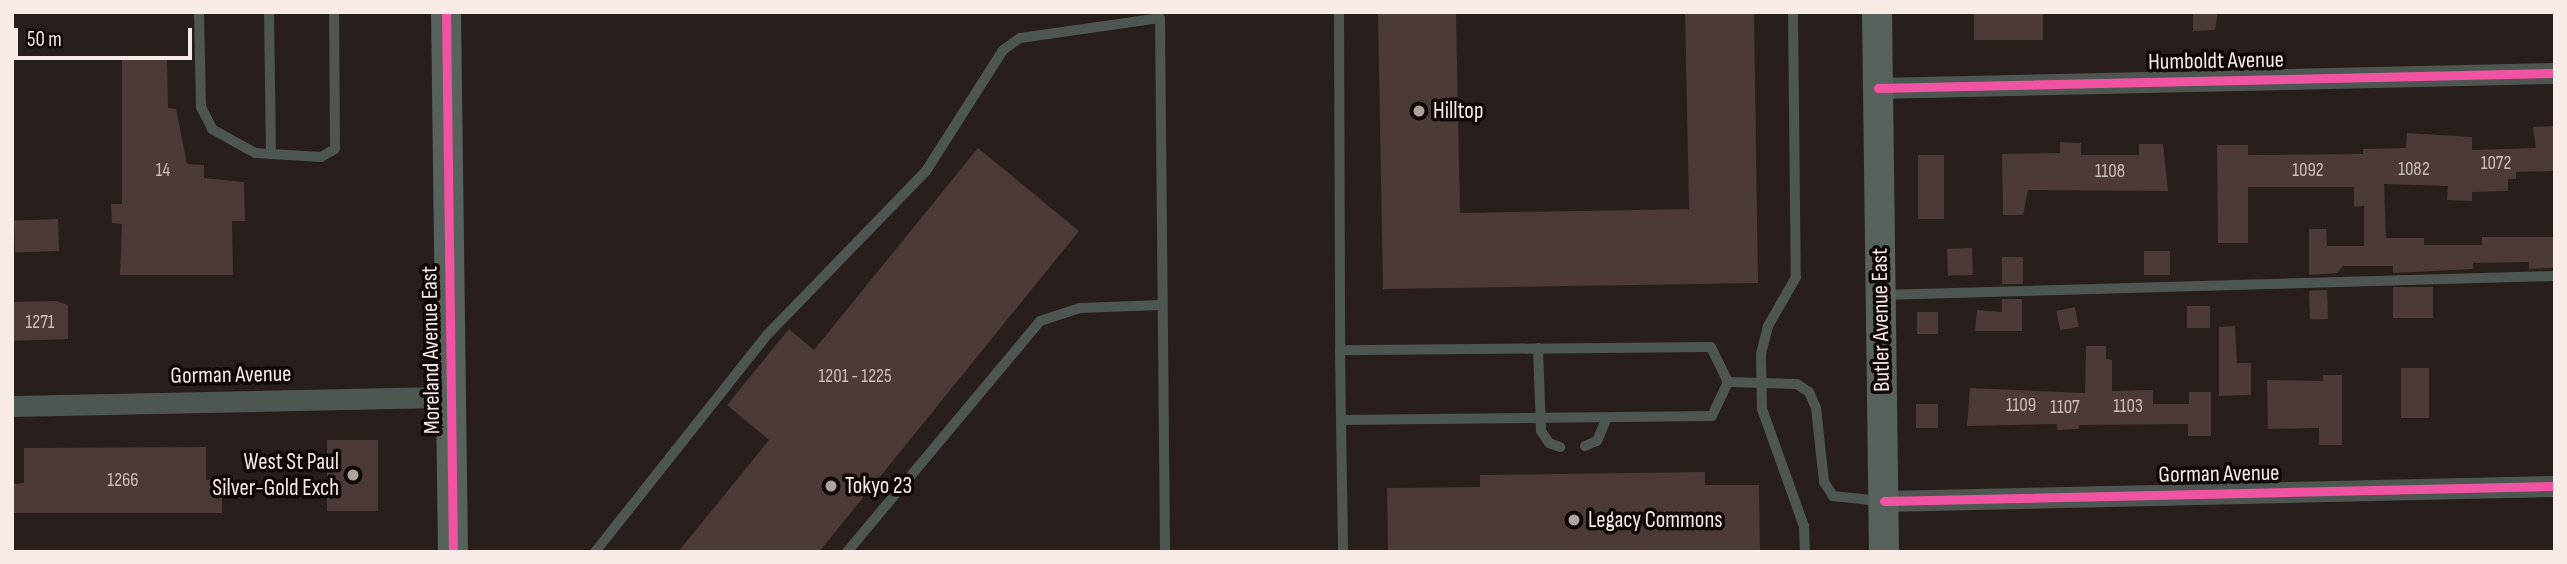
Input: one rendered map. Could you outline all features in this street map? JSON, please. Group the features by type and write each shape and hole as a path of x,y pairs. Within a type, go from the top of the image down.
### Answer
{"street":[{"name":"Moreland Avenue East","path":"446,12 453,552"},
{"name":"Butler Avenue East","path":"1877,12 1884,552"},
{"name":"Humboldt Avenue","path":"1878,88 2555,73"},
{"name":"Gorman Avenue","path":"12,406 451,397"},
{"name":"Gorman Avenue","path":"1884,501 2555,486"}],"lane":[{"path":"199,12 201,107 212,129 228,142 255,153 321,157 335,149 334,12"},
{"path":"269,12 271,154"},
{"path":"1339,12 1343,552"},
{"path":"1793,12 1796,277 1768,326 1761,354 1762,409 1804,526 1805,552"},
{"path":"595,552 768,334 926,171 1003,50 1020,38 1160,18 1165,552"},
{"path":"1881,295 2555,276"},
{"path":"848,552 1040,321 1080,308 1161,305"},
{"path":"1340,350 1711,346 1728,382"},
{"path":"1538,348 1539,419 1549,443 1560,447"},
{"path":"1341,420 1712,416 1728,382"},
{"path":"1728,382 1797,384 1809,392 1816,408 1824,482 1833,496 1884,501"},
{"path":"1585,446 1597,441 1607,418"}],"building":[{"name":"Hilltop","path":"1378,12 1456,12 1460,213 1689,209 1685,12 1754,12 1758,283 1383,289"},
{"path":"1974,12 2043,12 2043,40 1974,40"},
{"path":"2193,12 2218,12 2215,30 2193,31"},
{"path":"122,59 167,59 168,108 176,109 187,164 204,165 204,178 244,182 245,221 232,221 233,275 120,275 122,224 112,223 111,204 122,204"},
{"path":"2555,126 2555,171 2516,172 2516,179 2508,179 2508,191 2472,192 2472,201 2447,200 2448,186 2384,184 2386,238 2424,238 2424,245 2482,245 2482,237 2555,237 2555,268 2529,269 2529,262 2473,263 2473,269 2393,273 2393,266 2343,266 2337,273 2309,275 2309,229 2326,229 2327,246 2364,246 2364,206 2354,207 2354,187 2248,187 2248,243 2218,243 2217,145 2248,145 2248,155 2363,154 2363,149 2406,148 2407,133 2472,137 2472,150 2536,148 2533,127"},
{"path":"2060,142 2081,143 2081,155 2139,155 2139,144 2163,144 2168,191 2028,190 2023,215 2003,215 2002,154 2060,153"},
{"path":"978,148 1079,231 819,552 678,552 769,440 727,405 789,329 814,350"},
{"path":"1918,155 1944,155 1944,219 1918,219"},
{"path":"58,219 59,251 15,253 14,221"},
{"path":"1972,248 1973,275 1948,276 1947,249"},
{"path":"2144,251 2170,251 2170,275 2144,275"},
{"path":"2002,257 2023,257 2023,284 2002,284"},
{"path":"2393,287 2433,287 2433,318 2393,318"},
{"path":"2327,290 2328,319 2310,320 2309,291"},
{"path":"2002,299 2022,299 2022,331 1975,331 1977,310 2002,312"},
{"path":"56,301 68,305 68,339 12,341 12,302"},
{"path":"2187,306 2210,306 2210,328 2187,328"},
{"path":"2075,307 2079,327 2060,330 2056,311"},
{"path":"1917,312 1938,312 1938,334 1917,334"},
{"path":"2235,326 2237,363 2251,363 2251,395 2219,396 2219,327"},
{"path":"2086,346 2106,346 2106,359 2112,360 2112,391 2153,390 2153,404 2189,404 2189,392 2211,392 2211,436 2188,436 2188,424 2079,425 2079,429 2057,430 2057,424 1967,426 1970,388 2085,393"},
{"path":"2401,368 2429,368 2429,418 2401,418"},
{"path":"2323,375 2342,375 2342,445 2319,445 2319,428 2268,429 2267,380 2323,381"},
{"path":"1916,404 1938,404 1938,428 1916,428"},
{"name":"West St Paul Silver-Gold Exch","path":"327,440 378,440 378,511 327,511"},
{"path":"206,447 206,480 222,479 222,513 12,513 12,484 24,483 24,448"},
{"name":"Legacy Commons","path":"1705,472 1705,485 1759,485 1760,552 1388,552 1387,488 1480,487 1480,475"}],"cycle path":[{"path":"446,12 453,552"},
{"path":"1878,88 2555,73"},
{"path":"1884,501 2555,486"}],"place":[{"name":"Hilltop","path":"1419,111"},
{"name":"West St Paul Silver-Gold Exch","path":"353,475"},
{"name":"Tokyo 23","path":"831,486"},
{"name":"Legacy Commons","path":"1574,520"}]}
